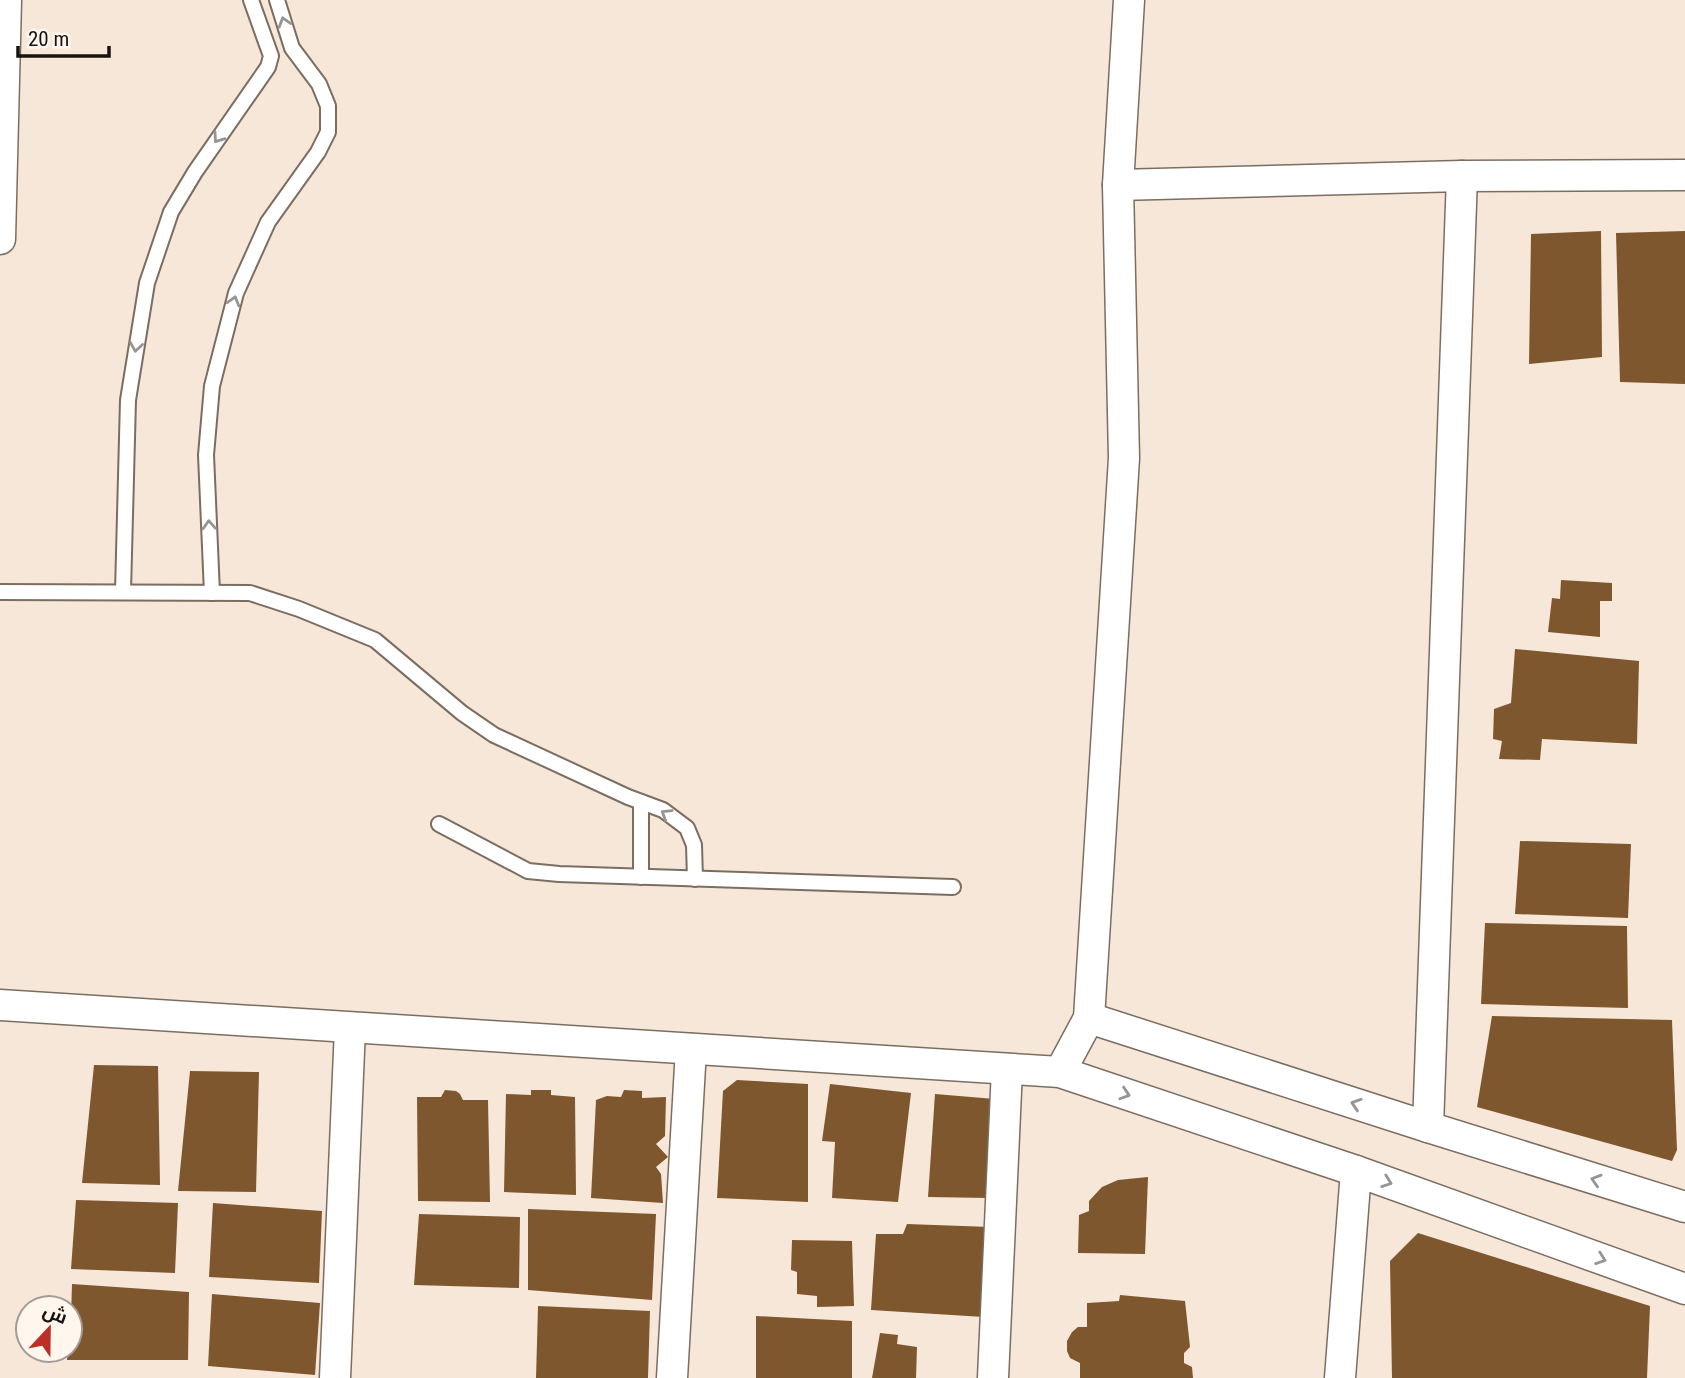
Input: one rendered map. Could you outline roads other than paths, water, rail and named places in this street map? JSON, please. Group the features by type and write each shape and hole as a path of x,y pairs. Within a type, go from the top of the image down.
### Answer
{"street":[{"path":"0,239 6,0"},
{"path":"1060,1072 1089,1018 1124,458 1118,185 1129,0"},
{"path":"1118,185 1462,176 1685,175"},
{"path":"1428,1127 1462,176"},
{"path":"0,1005 1060,1072 1356,1171 1685,1289"},
{"path":"1089,1018 1685,1207"},
{"path":"335,1378 350,1028"},
{"path":"672,1378 691,1049"},
{"path":"993,1378 1007,1069"},
{"path":"1340,1378 1356,1171"}],"lane":[{"path":"123,592 128,400 147,283 171,212 195,172 268,67 271,56 251,0"},
{"path":"212,593 206,455 212,386 236,293 268,222 318,152 328,132 328,106 319,84 292,48 277,0"},
{"path":"271,56 292,48"},
{"path":"0,592 250,593 299,609 375,640 462,713 494,735 663,810 687,828 694,845 695,879"},
{"path":"641,802 641,877"},
{"path":"439,824 528,871 953,887"}]}
